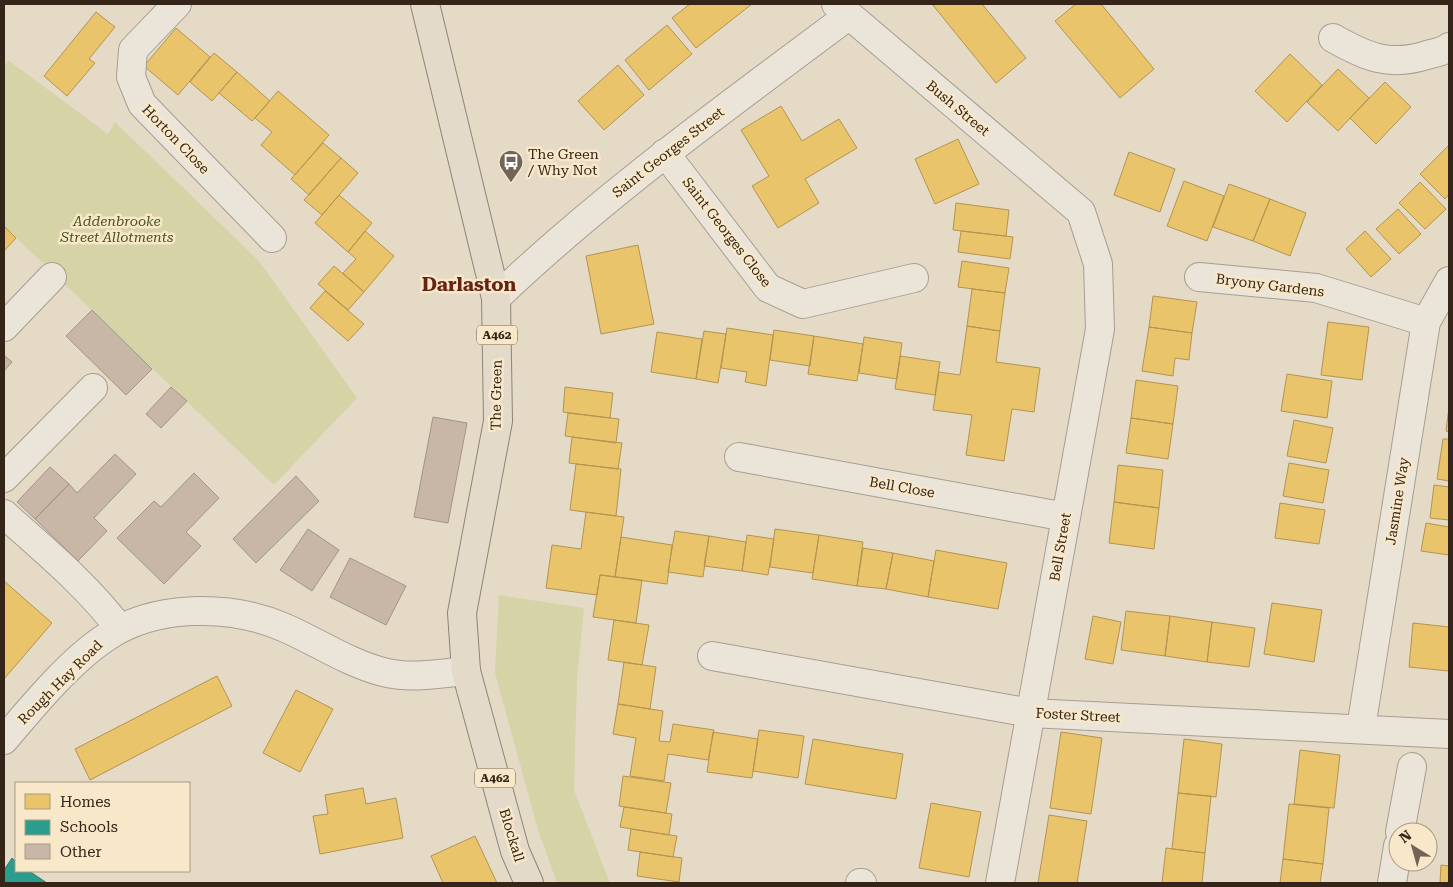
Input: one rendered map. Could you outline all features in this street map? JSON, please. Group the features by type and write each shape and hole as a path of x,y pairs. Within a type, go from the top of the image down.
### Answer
{"main road":[{"name":"The Green","path":"425,4 496,298 498,422 462,613 466,671"},
{"name":"Blockall","path":"466,671 515,851 529,883"}],"street":[{"name":"Horton Close","path":"177,4 133,50 130,77 142,104 272,238"},
{"name":"Saint Georges Street","path":"496,298 550,247 842,10"},
{"name":"Bush Street","path":"842,10 1081,212"},
{"path":"1333,38 1360,54 1387,61 1414,59 1448,48"},
{"name":"Saint Georges Close","path":"665,153 768,288 803,304 914,278"},
{"name":"Bell Street","path":"1000,883 1100,329 1098,264 1081,212"},
{"path":"4,327 52,277"},
{"name":"Bryony Gardens","path":"1199,277 1316,288 1426,322"},
{"name":"Jasmine Way","path":"1361,728 1426,322 1449,280"},
{"path":"4,478 93,388"},
{"name":"Bell Close","path":"739,457 1066,517"},
{"path":"4,514 80,582 103,606 120,629"},
{"name":"Rough Hay Road","path":"4,740 83,656 120,629 144,619 172,614 202,611 239,614 282,626 384,673 424,675 466,671"},
{"name":"Foster Street","path":"712,656 1031,713 1361,728 1449,734"},
{"path":"1402,822 1412,767"}],"green space":[{"name":"Addenbrooke Street Allotments","path":"8,60 108,134 115,122 259,261 357,398 274,485 4,226 4,67"},
{"path":"499,595 584,608 577,679 574,790 610,883 557,883 538,830 495,673"}],"building: Homes":[{"path":"690,4 752,4 696,48 672,18"},
{"path":"932,4 982,4 1026,58 996,83"},
{"path":"1076,4 1101,4 1154,69 1120,98 1055,21"},
{"path":"96,12 115,27 89,59 95,63 67,96 44,76"},
{"path":"667,25 692,54 649,90 625,60"},
{"path":"176,28 210,57 178,95 144,66"},
{"path":"214,53 237,72 212,101 190,82"},
{"path":"1290,54 1322,85 1287,122 1255,91"},
{"path":"618,65 644,95 604,130 578,101"},
{"path":"1338,69 1369,98 1338,131 1307,102"},
{"path":"237,72 270,101 252,121 219,93"},
{"path":"1385,82 1411,107 1376,144 1350,118"},
{"path":"278,91 329,135 295,175 261,145 272,132 255,118"},
{"path":"781,106 802,141 839,119 857,148 805,179 819,203 778,228 752,186 769,176 741,130"},
{"path":"958,139 979,184 935,204 915,159"},
{"path":"323,143 341,158 309,195 291,179"},
{"path":"1449,145 1449,194 1445,199 1420,174"},
{"path":"1129,152 1175,169 1160,212 1114,195"},
{"path":"341,158 358,173 322,215 304,200"},
{"path":"1184,181 1224,196 1207,241 1167,226"},
{"path":"1420,182 1446,209 1425,229 1399,203"},
{"path":"1229,184 1270,199 1253,241 1213,227"},
{"path":"339,195 372,223 348,252 315,223"},
{"path":"1270,199 1306,213 1290,256 1253,241"},
{"path":"956,203 1009,210 1006,236 953,230"},
{"path":"1398,209 1421,234 1399,254 1376,229"},
{"path":"4,226 16,238 4,251"},
{"path":"365,231 394,256 364,292 343,273 356,259 348,252"},
{"path":"961,231 1013,237 1010,259 958,252"},
{"path":"1365,231 1391,259 1371,277 1346,249"},
{"path":"638,245 654,324 601,334 586,256"},
{"path":"962,261 1009,268 1005,293 958,287"},
{"path":"334,266 364,292 348,310 318,284"},
{"path":"972,289 1005,293 1000,331 967,326"},
{"path":"325,291 364,324 348,341 310,308"},
{"path":"1153,296 1197,302 1192,333 1149,327"},
{"path":"1328,322 1369,327 1362,380 1321,375"},
{"path":"967,326 1000,331 996,362 1040,368 1034,412 1012,409 1004,461 966,455 972,415 933,410 939,372 960,375"},
{"path":"1149,327 1192,333 1189,360 1175,358 1173,376 1142,371"},
{"path":"727,328 773,335 766,386 745,382 747,372 721,368"},
{"path":"774,330 814,336 810,366 770,360"},
{"path":"704,331 726,334 718,383 696,379"},
{"path":"657,332 702,339 696,379 651,372"},
{"path":"814,336 863,344 857,381 808,374"},
{"path":"864,337 902,343 897,379 859,373"},
{"path":"900,356 940,362 935,395 895,389"},
{"path":"1287,374 1332,381 1327,418 1281,411"},
{"path":"1136,380 1178,386 1173,424 1131,418"},
{"path":"565,387 613,393 610,418 563,412"},
{"path":"1449,407 1449,432 1446,431"},
{"path":"568,413 619,419 616,443 565,436"},
{"path":"1131,418 1173,424 1168,459 1126,453"},
{"path":"1294,420 1333,428 1326,463 1287,456"},
{"path":"572,437 622,443 618,469 569,463"},
{"path":"1443,439 1449,439 1449,481 1437,479"},
{"path":"1289,463 1329,470 1323,503 1283,496"},
{"path":"576,464 621,469 616,516 570,510"},
{"path":"1118,465 1163,470 1159,508 1114,502"},
{"path":"1434,485 1449,487 1449,520 1430,518"},
{"path":"1114,502 1159,508 1154,549 1109,543"},
{"path":"1280,503 1325,510 1319,544 1275,538"},
{"path":"586,512 624,517 615,577 600,575 597,595 546,588 552,545 581,549"},
{"path":"1426,523 1449,527 1449,555 1421,551"},
{"path":"775,529 819,535 813,573 770,567"},
{"path":"675,531 709,536 703,577 668,572"},
{"path":"747,535 774,539 768,575 742,571"},
{"path":"819,535 863,542 857,586 812,579"},
{"path":"709,536 746,542 742,571 704,566"},
{"path":"621,537 672,545 667,584 615,577"},
{"path":"863,548 893,553 886,589 857,586"},
{"path":"936,550 1007,563 998,609 928,597"},
{"path":"893,553 934,561 928,597 886,589"},
{"path":"600,575 642,580 636,623 593,617"},
{"path":"4,581 52,623 4,679"},
{"path":"1272,603 1322,610 1314,662 1264,654"},
{"path":"1126,611 1170,616 1165,656 1121,650"},
{"path":"1093,616 1121,622 1113,664 1085,659"},
{"path":"1170,616 1212,622 1207,662 1165,656"},
{"path":"614,620 649,625 642,665 608,660"},
{"path":"1212,622 1255,628 1249,667 1207,662"},
{"path":"1413,623 1449,627 1449,671 1409,667"},
{"path":"624,662 656,667 650,709 618,704"},
{"path":"217,676 232,706 90,780 75,749"},
{"path":"296,690 333,709 300,772 263,753"},
{"path":"618,704 663,711 659,741 670,742 673,724 714,730 708,760 668,754 664,781 630,776 636,738 613,734"},
{"path":"759,730 804,736 798,778 753,771"},
{"path":"713,732 758,739 752,778 707,772"},
{"path":"1061,732 1102,738 1091,814 1050,808"},
{"path":"813,739 903,754 896,799 805,784"},
{"path":"1184,739 1222,744 1216,797 1178,793"},
{"path":"1300,750 1340,755 1334,808 1294,804"},
{"path":"623,776 671,783 666,813 619,806"},
{"path":"363,788 366,804 396,798 403,838 320,854 313,816 328,814 325,795"},
{"path":"1178,793 1211,796 1205,853 1172,849"},
{"path":"931,803 981,812 969,877 919,868"},
{"path":"1289,804 1329,808 1323,864 1283,859"},
{"path":"624,807 672,814 669,835 620,827"},
{"path":"1049,815 1087,821 1077,883 1038,883"},
{"path":"631,829 677,836 673,857 628,850"},
{"path":"475,836 497,883 443,883 431,856"},
{"path":"1166,848 1205,853 1202,883 1162,883"},
{"path":"640,852 682,858 679,882 637,876"},
{"path":"1283,859 1323,864 1320,883 1280,883"},
{"path":"1441,865 1449,866 1449,883 1440,883"}],"building: Schools":[{"path":"12,858 15,861 15,872 30,872 47,883 4,883 4,870"}],"building: Other":[{"path":"92,310 152,369 126,395 66,336"},
{"path":"4,355 12,362 4,371"},
{"path":"171,387 187,401 161,428 146,414"},
{"path":"433,417 467,423 448,523 414,517"},
{"path":"115,454 136,474 94,518 107,531 78,561 35,519 69,484 77,493"},
{"path":"50,467 69,484 35,519 17,502"},
{"path":"194,473 219,498 186,532 201,546 164,584 117,538 154,501 161,507"},
{"path":"296,476 319,501 256,563 233,539"},
{"path":"308,529 339,550 312,591 280,570"},
{"path":"350,558 406,586 386,625 330,597"}],"place":[{"name":"The Green / Why Not","path":"511,183"}],"district":[{"name":"Darlaston","path":"469,284"}]}
